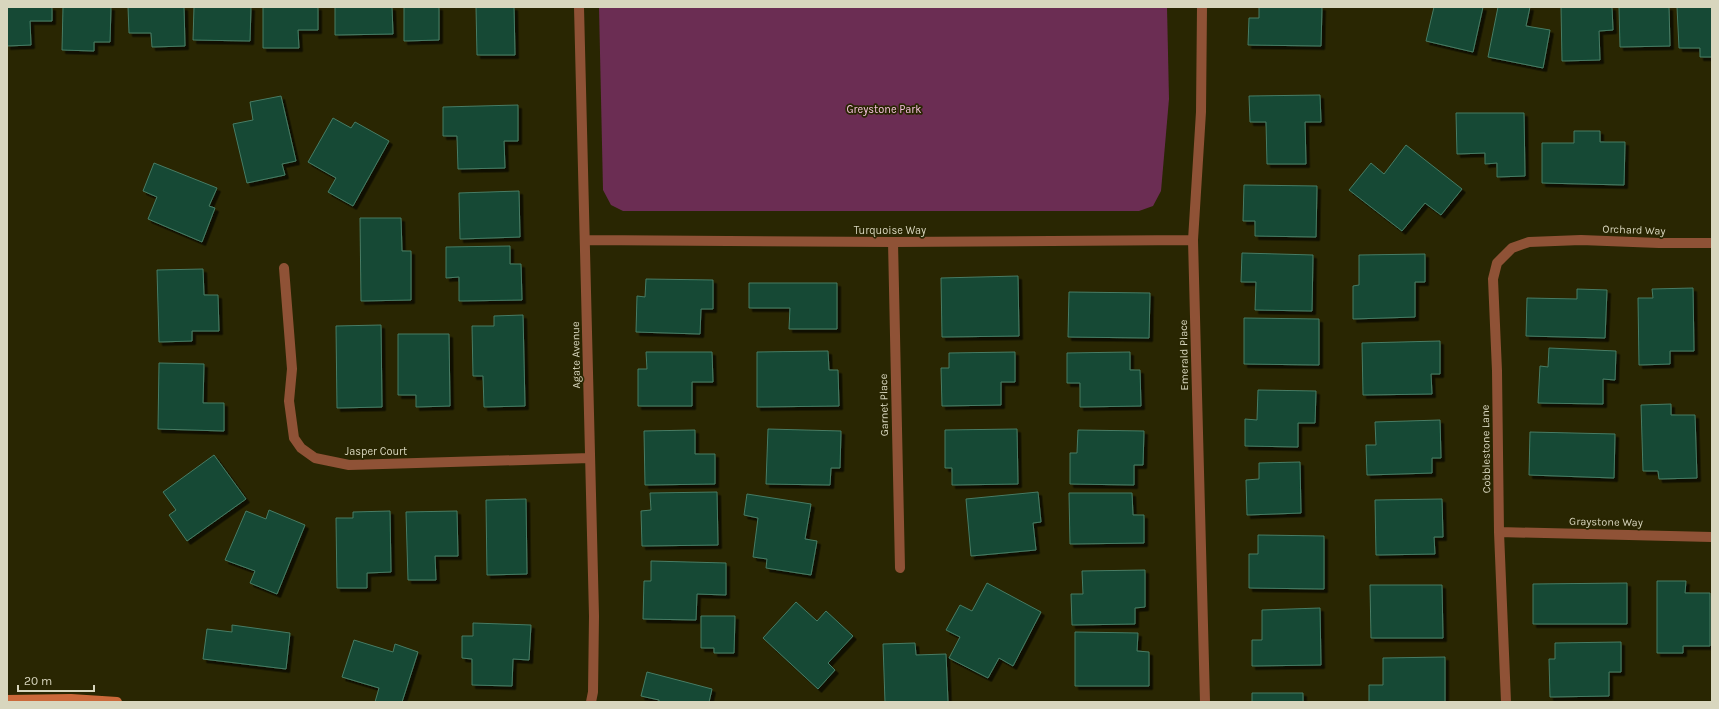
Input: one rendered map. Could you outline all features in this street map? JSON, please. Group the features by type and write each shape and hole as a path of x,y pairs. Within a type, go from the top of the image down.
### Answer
{"street":[{"name":"Agate Avenue","path":"579,7 586,240 594,616 593,692 591,702"},
{"name":"Emerald Place","path":"1202,7 1201,112 1193,240 1205,702"},
{"name":"Turquoise Way","path":"586,240 893,242 1193,240"},
{"name":"Orchard Way","path":"1556,241 1581,240 1659,243 1712,243"},
{"name":"Cobblestone Lane","path":"1506,702 1499,532 1497,371 1493,279 1497,263 1512,248 1529,242 1556,241"},
{"name":"Garnet Place","path":"893,242 900,568"},
{"name":"Jasper Court","path":"284,268 292,369 289,401 294,438 301,448 315,458 348,465 590,458"},
{"name":"Graystone Way","path":"1499,532 1712,536"},
{"path":"7,700 71,699 117,702"}],"green space":[{"name":"Greystone Park","path":"599,7 1167,7 1169,99 1161,191 1153,206 1139,211 623,211 611,205 603,190"}],"building":[{"path":"7,7 52,7 52,21 30,21 31,45 7,46"},
{"path":"63,7 111,7 110,42 94,42 94,51 62,50"},
{"path":"128,7 184,7 185,46 152,47 151,33 129,33"},
{"path":"194,7 251,7 250,41 193,40"},
{"path":"263,7 318,7 318,30 298,30 299,48 263,48"},
{"path":"335,7 392,7 393,34 335,35"},
{"path":"404,7 439,7 439,40 404,41"},
{"path":"476,7 514,7 515,55 477,55"},
{"path":"1259,7 1322,7 1321,46 1248,45 1249,18 1259,18"},
{"path":"1434,7 1483,7 1473,52 1426,41"},
{"path":"1498,7 1530,7 1526,26 1550,30 1543,68 1488,57"},
{"path":"1561,7 1612,7 1613,30 1599,31 1600,60 1562,61"},
{"path":"1619,7 1669,7 1670,46 1620,47"},
{"path":"1677,7 1712,7 1712,57 1700,57 1700,48 1679,48"},
{"path":"1320,95 1321,122 1305,122 1306,164 1267,164 1266,122 1250,122 1249,96"},
{"path":"281,96 296,161 282,164 285,175 247,183 233,124 253,120 250,102"},
{"path":"518,105 518,141 504,141 505,168 458,169 457,136 443,136 443,107"},
{"path":"1456,113 1524,113 1525,176 1497,177 1497,163 1485,164 1485,153 1457,154"},
{"path":"333,118 351,128 355,122 389,141 353,206 328,192 336,178 308,162"},
{"path":"1574,131 1600,131 1600,142 1625,142 1624,185 1542,183 1542,143 1574,143"},
{"path":"1406,145 1462,189 1441,215 1425,203 1402,231 1349,190 1371,163 1384,174"},
{"path":"154,163 217,188 209,206 215,208 202,242 148,219 157,197 143,191"},
{"path":"1244,185 1317,186 1316,237 1255,236 1255,221 1243,221"},
{"path":"519,191 520,237 460,239 459,193"},
{"path":"360,218 401,218 402,251 411,251 411,300 361,301"},
{"path":"510,246 510,264 521,264 522,300 459,301 459,277 446,278 446,247"},
{"path":"1242,253 1313,255 1312,311 1255,310 1256,282 1241,282"},
{"path":"1425,254 1425,282 1415,282 1415,317 1353,319 1353,286 1359,285 1359,255"},
{"path":"203,269 204,295 218,295 219,331 192,331 192,341 159,342 157,270"},
{"path":"1018,276 1019,336 942,337 941,278"},
{"path":"646,279 713,280 713,309 701,309 700,334 636,332 637,296 645,297"},
{"path":"749,283 837,283 837,329 789,329 790,308 749,308"},
{"path":"1693,288 1694,351 1670,351 1670,364 1639,365 1638,298 1653,298 1652,289"},
{"path":"1577,289 1607,290 1605,338 1526,336 1527,298 1577,299"},
{"path":"1069,292 1150,293 1149,338 1068,337"},
{"path":"523,315 525,406 484,407 483,376 473,376 472,326 494,326 494,316"},
{"path":"1244,318 1319,319 1319,365 1244,364"},
{"path":"381,325 382,407 337,408 336,326"},
{"path":"398,334 449,334 450,406 416,407 416,395 398,395"},
{"path":"1440,341 1440,374 1431,374 1432,394 1363,395 1362,343"},
{"path":"1549,348 1616,351 1615,380 1603,379 1603,404 1538,403 1540,366 1548,367"},
{"path":"828,351 829,370 838,370 839,406 757,407 757,352"},
{"path":"646,352 712,352 713,382 692,382 692,406 638,406 638,369 647,369"},
{"path":"1015,352 1015,382 1001,382 1001,405 942,406 941,368 949,368 949,353"},
{"path":"1130,352 1130,370 1140,370 1141,406 1080,407 1080,383 1067,383 1067,353"},
{"path":"159,363 204,364 203,403 224,403 224,431 158,429"},
{"path":"1258,390 1316,391 1315,423 1298,423 1298,447 1245,446 1245,419 1257,420"},
{"path":"1671,404 1671,415 1695,415 1697,478 1659,479 1658,471 1643,471 1641,405"},
{"path":"1440,420 1441,458 1432,458 1432,473 1367,475 1366,445 1376,445 1375,422"},
{"path":"768,429 841,431 840,468 831,468 830,485 766,484"},
{"path":"1017,429 1018,484 952,485 952,468 945,468 945,430"},
{"path":"695,430 695,454 715,454 715,484 645,485 644,431"},
{"path":"1078,430 1144,431 1143,465 1134,465 1134,485 1070,484 1070,453 1077,453"},
{"path":"1530,432 1615,434 1614,478 1529,475"},
{"path":"214,455 246,499 187,541 169,515 176,510 163,492"},
{"path":"1300,462 1301,513 1247,515 1246,480 1259,479 1259,463"},
{"path":"717,492 718,545 642,546 641,511 651,510 650,493"},
{"path":"1038,492 1041,522 1033,523 1036,550 971,556 966,499"},
{"path":"1069,493 1132,493 1133,515 1144,515 1144,543 1070,544"},
{"path":"747,494 811,504 805,539 817,541 811,575 766,568 767,559 753,557 758,518 744,515"},
{"path":"526,499 527,574 487,575 486,500"},
{"path":"1442,499 1443,537 1434,537 1435,554 1376,555 1375,500"},
{"path":"269,510 305,525 277,594 250,583 255,571 225,560 246,511 266,519"},
{"path":"390,511 391,572 367,573 367,588 337,588 336,518 353,518 353,512"},
{"path":"457,511 458,556 435,556 436,580 408,580 406,512"},
{"path":"1258,535 1324,536 1324,589 1249,588 1249,554 1258,554"},
{"path":"651,561 726,563 726,595 697,594 696,620 643,619 644,581 651,581"},
{"path":"1145,570 1145,607 1135,608 1135,624 1072,625 1071,594 1083,594 1082,571"},
{"path":"1657,581 1686,581 1685,593 1710,593 1710,646 1683,646 1683,653 1657,653"},
{"path":"987,583 1041,612 1013,666 999,658 988,678 949,658 960,637 946,630 960,605 972,611"},
{"path":"1627,583 1627,624 1533,624 1533,584"},
{"path":"1370,585 1442,585 1443,638 1371,638"},
{"path":"796,602 817,621 826,611 853,636 828,663 835,670 818,689 763,638"},
{"path":"1320,608 1321,665 1252,666 1252,640 1262,640 1262,610"},
{"path":"701,616 735,616 734,653 714,653 714,648 701,648"},
{"path":"473,623 531,625 529,660 513,659 512,686 472,685 472,659 462,658 462,636 473,636"},
{"path":"232,625 290,633 286,669 203,659 207,629 232,632"},
{"path":"1075,632 1138,633 1137,651 1149,652 1149,686 1075,686"},
{"path":"354,640 393,652 395,644 418,652 402,702 375,702 379,688 342,677"},
{"path":"1621,642 1621,672 1609,672 1609,696 1550,697 1549,659 1555,659 1555,643"},
{"path":"915,643 916,655 946,654 948,702 885,702 883,644"},
{"path":"1445,657 1445,702 1369,702 1369,685 1383,685 1383,658"},
{"path":"647,672 712,689 709,702 659,702 659,700 641,696"},
{"path":"1252,693 1303,693 1303,702 1252,702"}]}
